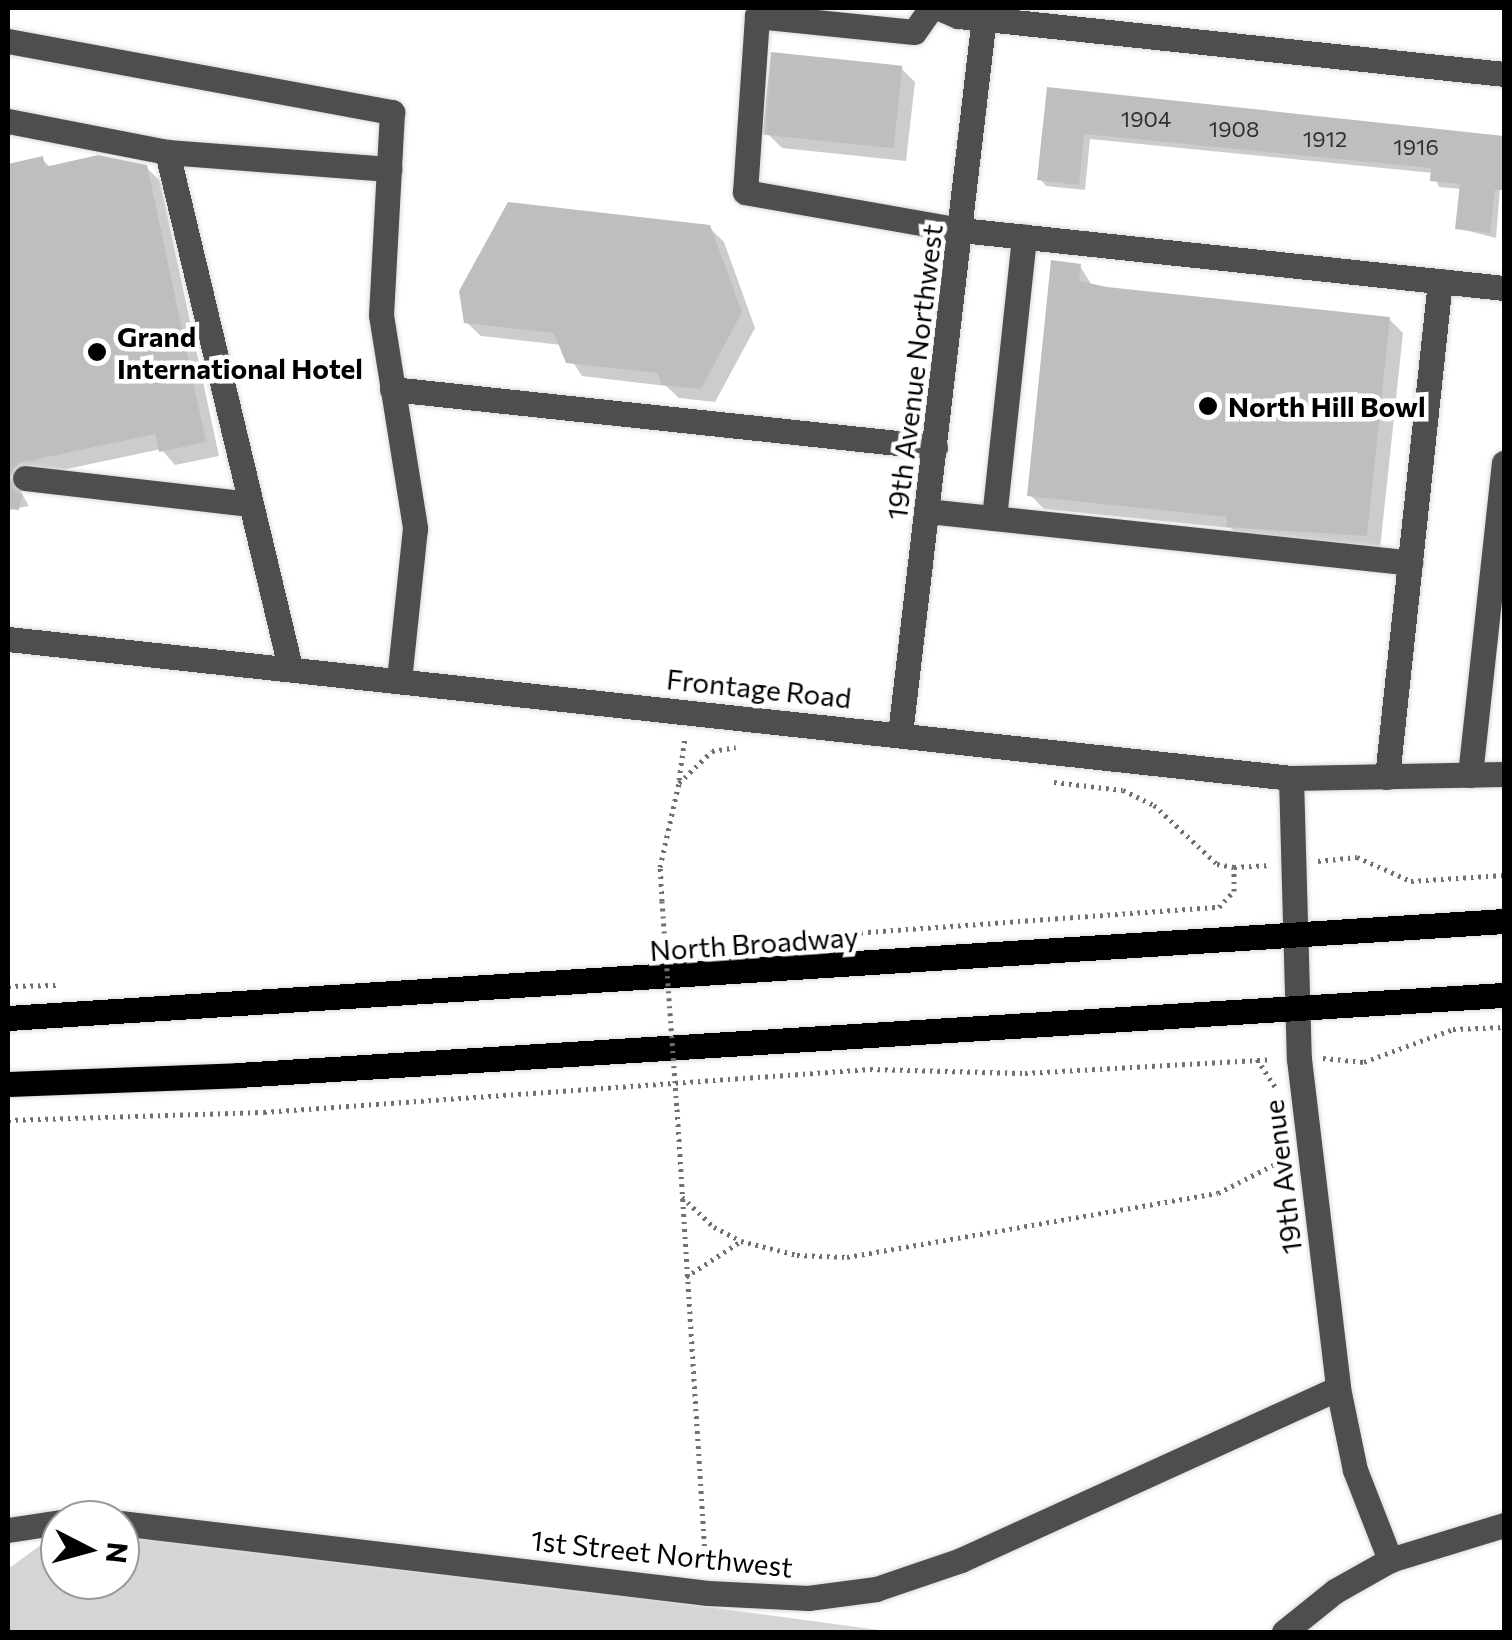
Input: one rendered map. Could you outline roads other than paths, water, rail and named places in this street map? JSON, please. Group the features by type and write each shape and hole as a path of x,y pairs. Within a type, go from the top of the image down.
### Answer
{"main road":[{"name":"North Broadway","path":"8,1018 1504,920"},
{"path":"8,1084 238,1075 1295,1004 1504,995"}],"street":[{"path":"930,8 914,32 757,16 745,192 961,230 1504,288"},
{"path":"939,8 1504,74"},
{"name":"19th Avenue Northwest","path":"900,734 984,12"},
{"path":"8,42 392,112 380,315 415,528 399,679"},
{"path":"8,122 167,152 389,170"},
{"path":"167,152 290,667"},
{"path":"994,518 1024,237"},
{"path":"1387,777 1440,281"},
{"path":"392,390 935,447"},
{"path":"1470,775 1494,656 1504,463"},
{"path":"25,478 251,504"},
{"path":"927,511 1410,563"},
{"name":"Frontage Road","path":"8,639 1290,778 1504,774"},
{"name":"19th Avenue","path":"1290,778 1298,1058 1338,1388 1355,1470 1390,1560"},
{"name":"1st Street Northwest","path":"140,1525 708,1594 808,1598 876,1589 1071,1514 1338,1388"},
{"path":"8,1530 40,1525"},
{"path":"1284,1632 1335,1591 1390,1560 1504,1525"}],"place":[{"name":"Grand International Hotel","path":"97,352"},
{"name":"North Hill Bowl","path":"1208,406"}]}
